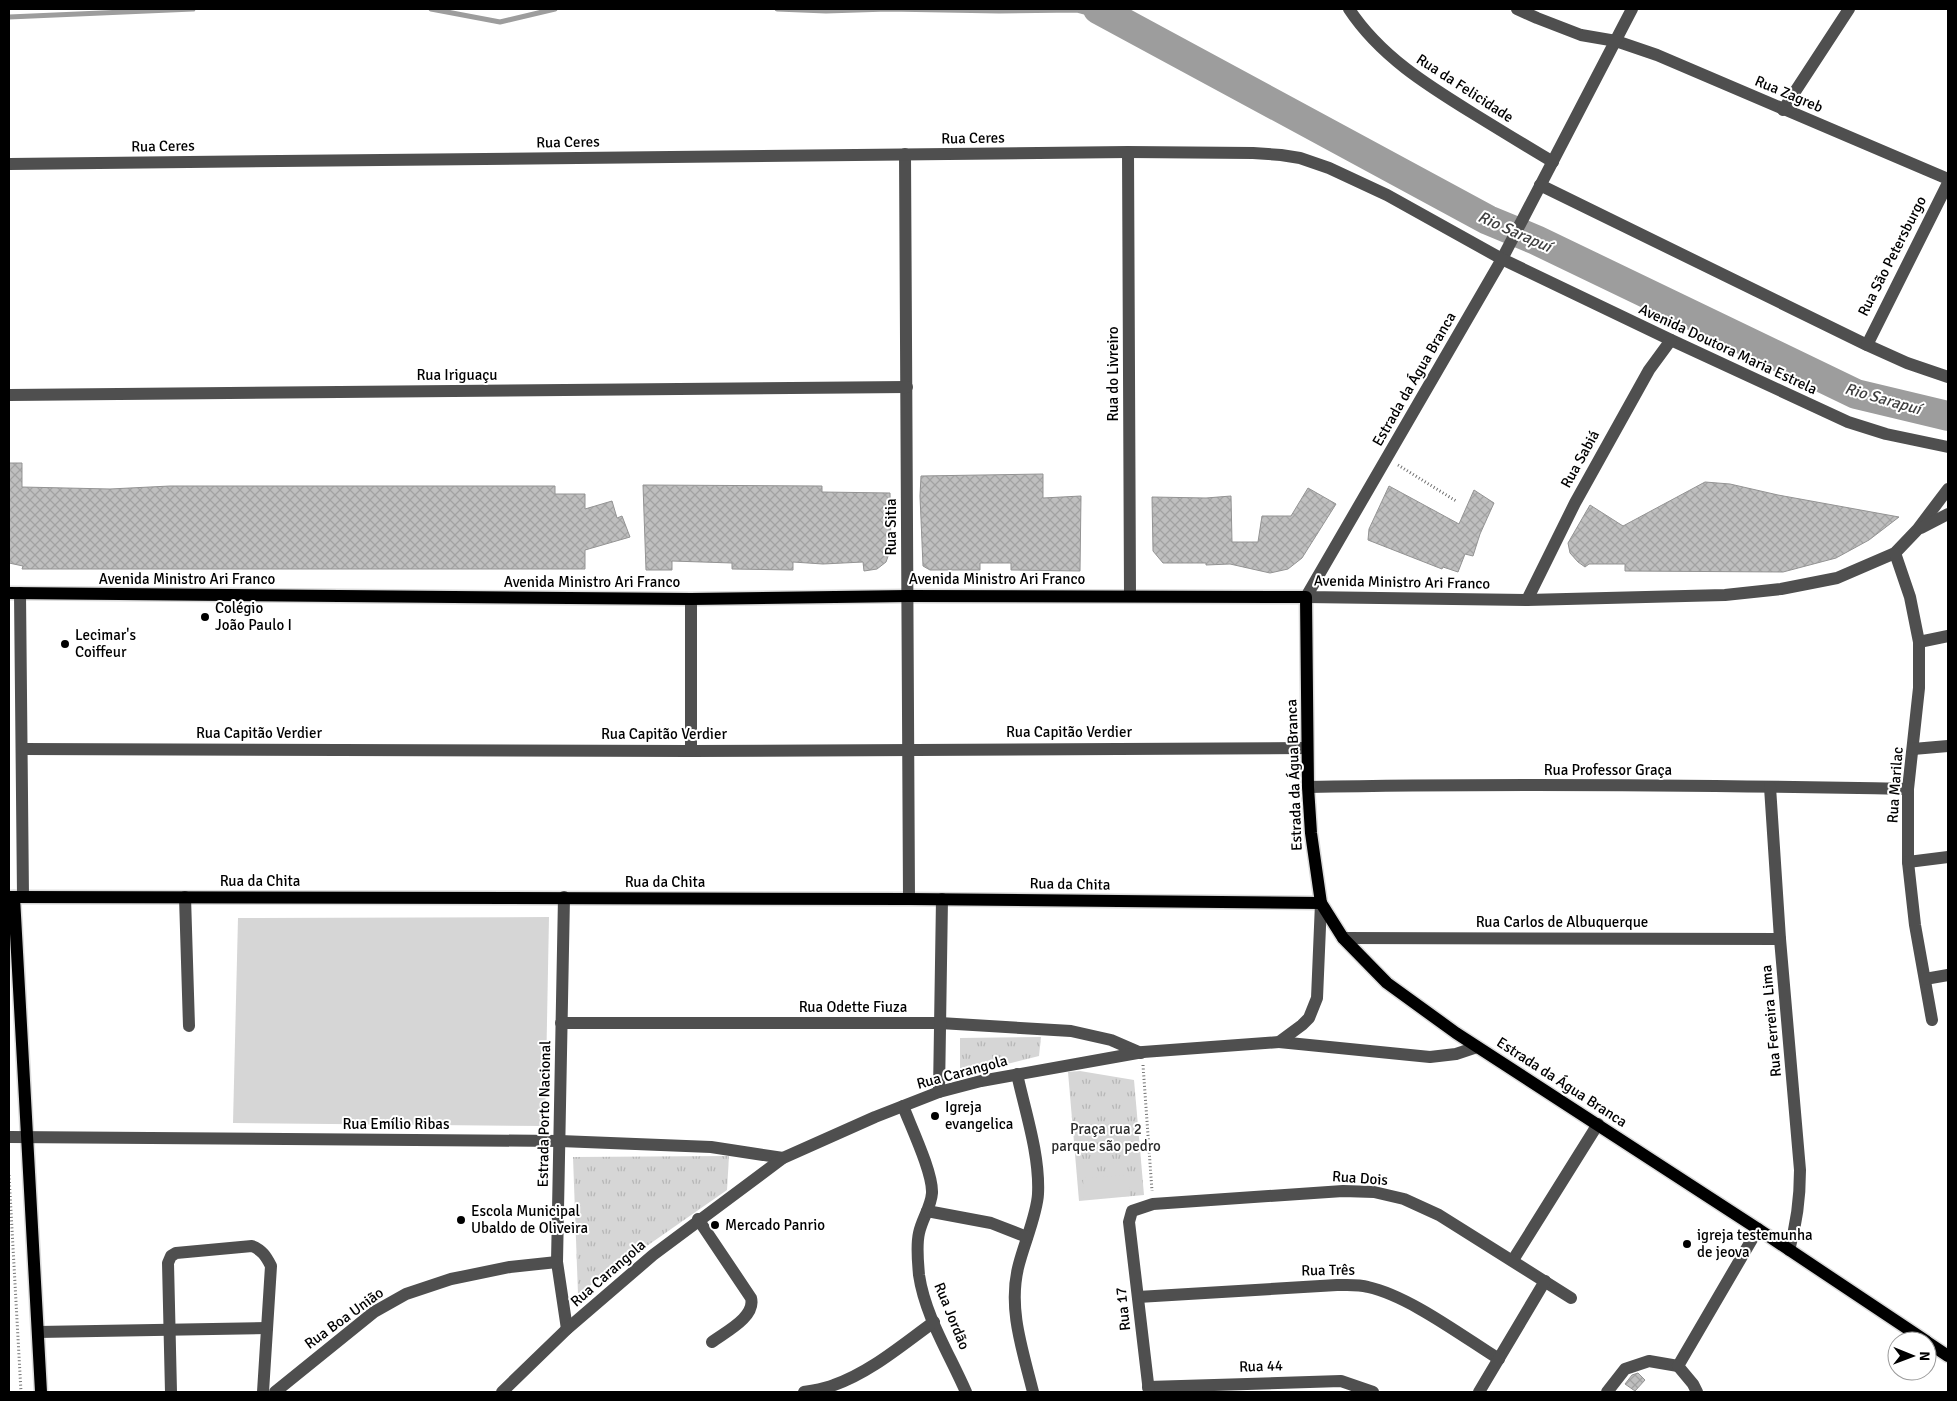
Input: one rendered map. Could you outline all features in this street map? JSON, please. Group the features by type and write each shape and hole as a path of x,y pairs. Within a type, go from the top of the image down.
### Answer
{"main road":[{"name":"Avenida Ministro Ari Franco","path":"14,593 691,599 1130,595 1306,597"},
{"name":"Estrada da Água Branca","path":"1306,597 1307,748 1312,841 1321,903 1343,938 1386,983 1477,1047 1598,1124 1911,1331"},
{"name":"Rua da Chita","path":"15,897 942,899 1321,903"},
{"path":"15,897 41,1392"},
{"name":"Estrada da Água Branca","path":"1937,1348 1948,1356"}],"street":[{"name":"Rua da Felicidade","path":"1349,9 1361,28 1397,63 1428,86 1553,162"},
{"name":"Rua Zagreb","path":"1517,9 1581,35 1616,42 1657,55 1948,179"},
{"name":"Estrada da Água Branca","path":"1306,597 1502,259 1632,9"},
{"path":"1783,110 1849,9"},
{"name":"Rua Ceres","path":"9,164 1128,152 1253,153 1300,158 1329,168 1387,195 1502,259"},
{"name":"Rua do Livreiro","path":"1128,152 1130,595"},
{"name":"Rua Sitia","path":"905,154 909,899"},
{"name":"Rua São Petersburgo","path":"1866,345 1948,183"},
{"path":"1540,185 1866,345 1907,363 1948,377"},
{"name":"Avenida Doutora Maria Estrela","path":"1502,259 1848,422 1886,434 1948,447"},
{"name":"Rua Sabiá","path":"1527,600 1575,503 1649,370 1671,340"},
{"name":"Rua Iriguaçu","path":"9,395 906,387"},
{"name":"Avenida Ministro Ari Franco","path":"1306,597 1527,600 1726,595 1781,589 1837,578 1895,553 1917,530 1948,489"},
{"path":"1917,530 1948,514"},
{"name":"Rua Marilac","path":"1895,553 1910,597 1919,642 1919,688 1908,789 1908,862 1915,925 1932,1020"},
{"path":"14,593 22,749 15,897"},
{"path":"690,751 691,599"},
{"path":"1919,642 1948,636"},
{"path":"1913,749 1948,746"},
{"name":"Rua Capitão Verdier","path":"22,749 690,751 1307,748"},
{"name":"Rua Professor Graça","path":"1308,787 1770,787 1908,789"},
{"name":"Rua Ferreira Lima","path":"1770,787 1780,939 1800,1170 1800,1197 1796,1226 1789,1250"},
{"path":"1908,862 1948,857"},
{"path":"185,897 188,1026"},
{"name":"Estrada Porto Nacional","path":"564,898 557,1262 567,1329"},
{"path":"939,1092 942,899"},
{"path":"1279,1042 1309,1018 1317,998 1321,903"},
{"name":"Rua Carlos de Albuquerque","path":"1343,938 1780,939"},
{"path":"1925,979 1948,975"},
{"name":"Rua Odette Fiuza","path":"561,1023 940,1023 1071,1031 1111,1040 1142,1052"},
{"name":"Rua Carangola","path":"567,1329 653,1255 782,1158 939,1092 1017,1074 1142,1052 1279,1042 1430,1057 1456,1054 1477,1047"},
{"path":"1017,1074 1038,1170 1038,1196 1018,1269 1014,1297 1016,1320 1033,1392"},
{"name":"Rua Jordão","path":"903,1106 930,1178 932,1193 919,1234 918,1257 920,1278 934,1322 966,1392"},
{"path":"1513,1260 1598,1124"},
{"name":"Rua Emílio Ribas","path":"9,1137 560,1141 711,1146 782,1158"},
{"name":"Rua Dois","path":"1129,1222 1132,1211 1153,1204 1343,1191 1374,1192 1404,1199 1439,1214 1571,1298"},
{"path":"927,1211 991,1223 1027,1237"},
{"path":"698,1220 751,1298 752,1304 750,1311 742,1319 712,1342"},
{"name":"Rua 17","path":"1129,1222 1148,1390"},
{"path":"1678,1366 1758,1229"},
{"path":"171,1392 168,1329 168,1263 171,1256 176,1252 252,1246 260,1249 267,1257 271,1266 263,1392"},
{"name":"Rua Boa União","path":"275,1392 374,1312 406,1294 451,1278 510,1267 557,1262"},
{"path":"1479,1392 1545,1282"},
{"name":"Rua Três","path":"1138,1297 1337,1285 1366,1286 1389,1293 1402,1300 1499,1359"},
{"path":"804,1392 834,1385 856,1375 934,1322"},
{"path":"38,1332 267,1328"},
{"path":"502,1392 567,1329"},
{"path":"1607,1392 1625,1369 1650,1361 1678,1366 1697,1392"},
{"name":"Rua 44","path":"1148,1390 1341,1381 1373,1392"}],"path":[{"path":"1386,459 1456,502"},
{"path":"1142,1052 1153,1204"},
{"path":"9,1175 21,1392"}],"green space":[{"path":"549,917 545,1126 233,1123 238,918"},
{"path":"1041,1037 1039,1056 960,1076 960,1038"},
{"name":"Praça rua 2 parque são pedro","path":"1080,1071 1134,1080 1144,1195 1079,1201 1068,1072"},
{"path":"729,1156 727,1190 578,1294 573,1157"},
{"path":"1129,1175 1130,1196 1084,1199 1083,1178"}],"building":[{"path":"9,463 22,463 22,487 110,489 170,486 555,486 555,494 585,494 585,509 612,501 617,518 622,516 630,537 585,550 585,569 22,569 23,566 9,563"},
{"path":"1043,474 1043,498 1081,496 1080,571 1011,570 1011,563 980,563 980,570 930,570 923,566 921,476"},
{"path":"1705,482 1730,484 1778,495 1899,517 1869,540 1836,558 1783,572 1625,571 1625,564 1589,564 1585,567 1570,553 1568,543 1590,505 1623,526"},
{"path":"643,485 822,486 822,492 890,493 891,548 886,562 877,569 864,571 863,562 823,564 793,562 793,570 732,569 732,563 672,561 672,570 646,570"},
{"path":"1389,486 1459,524 1474,490 1494,503 1480,534 1473,556 1465,554 1458,572 1443,567 1442,569 1368,540 1369,529"},
{"path":"1308,488 1336,504 1302,558 1288,569 1270,573 1230,564 1163,563 1153,551 1152,497 1206,498 1231,496 1232,542 1258,542 1262,516 1291,516"},
{"path":"1638,1373 1645,1380 1635,1391 1625,1384 1632,1375"}],"waterway":[{"path":"9,17 193,9"},
{"path":"431,9 500,22 555,9"},
{"path":"777,9 826,11 888,9 1077,10 1122,22"},
{"name":"Rio Sarapuí","path":"1098,9 1488,220 1536,240 1856,394 1948,416"}],"place":[{"name":"Colégio João Paulo I","path":"205,617"},
{"name":"Lecimar's Coiffeur","path":"65,644"},
{"name":"Igreja evangelica","path":"935,1116"},
{"name":"Escola Municipal Ubaldo de Oliveira","path":"461,1220"},
{"name":"Mercado Panrio","path":"715,1225"},
{"name":"igreja testemunha de jeova","path":"1687,1244"}]}
